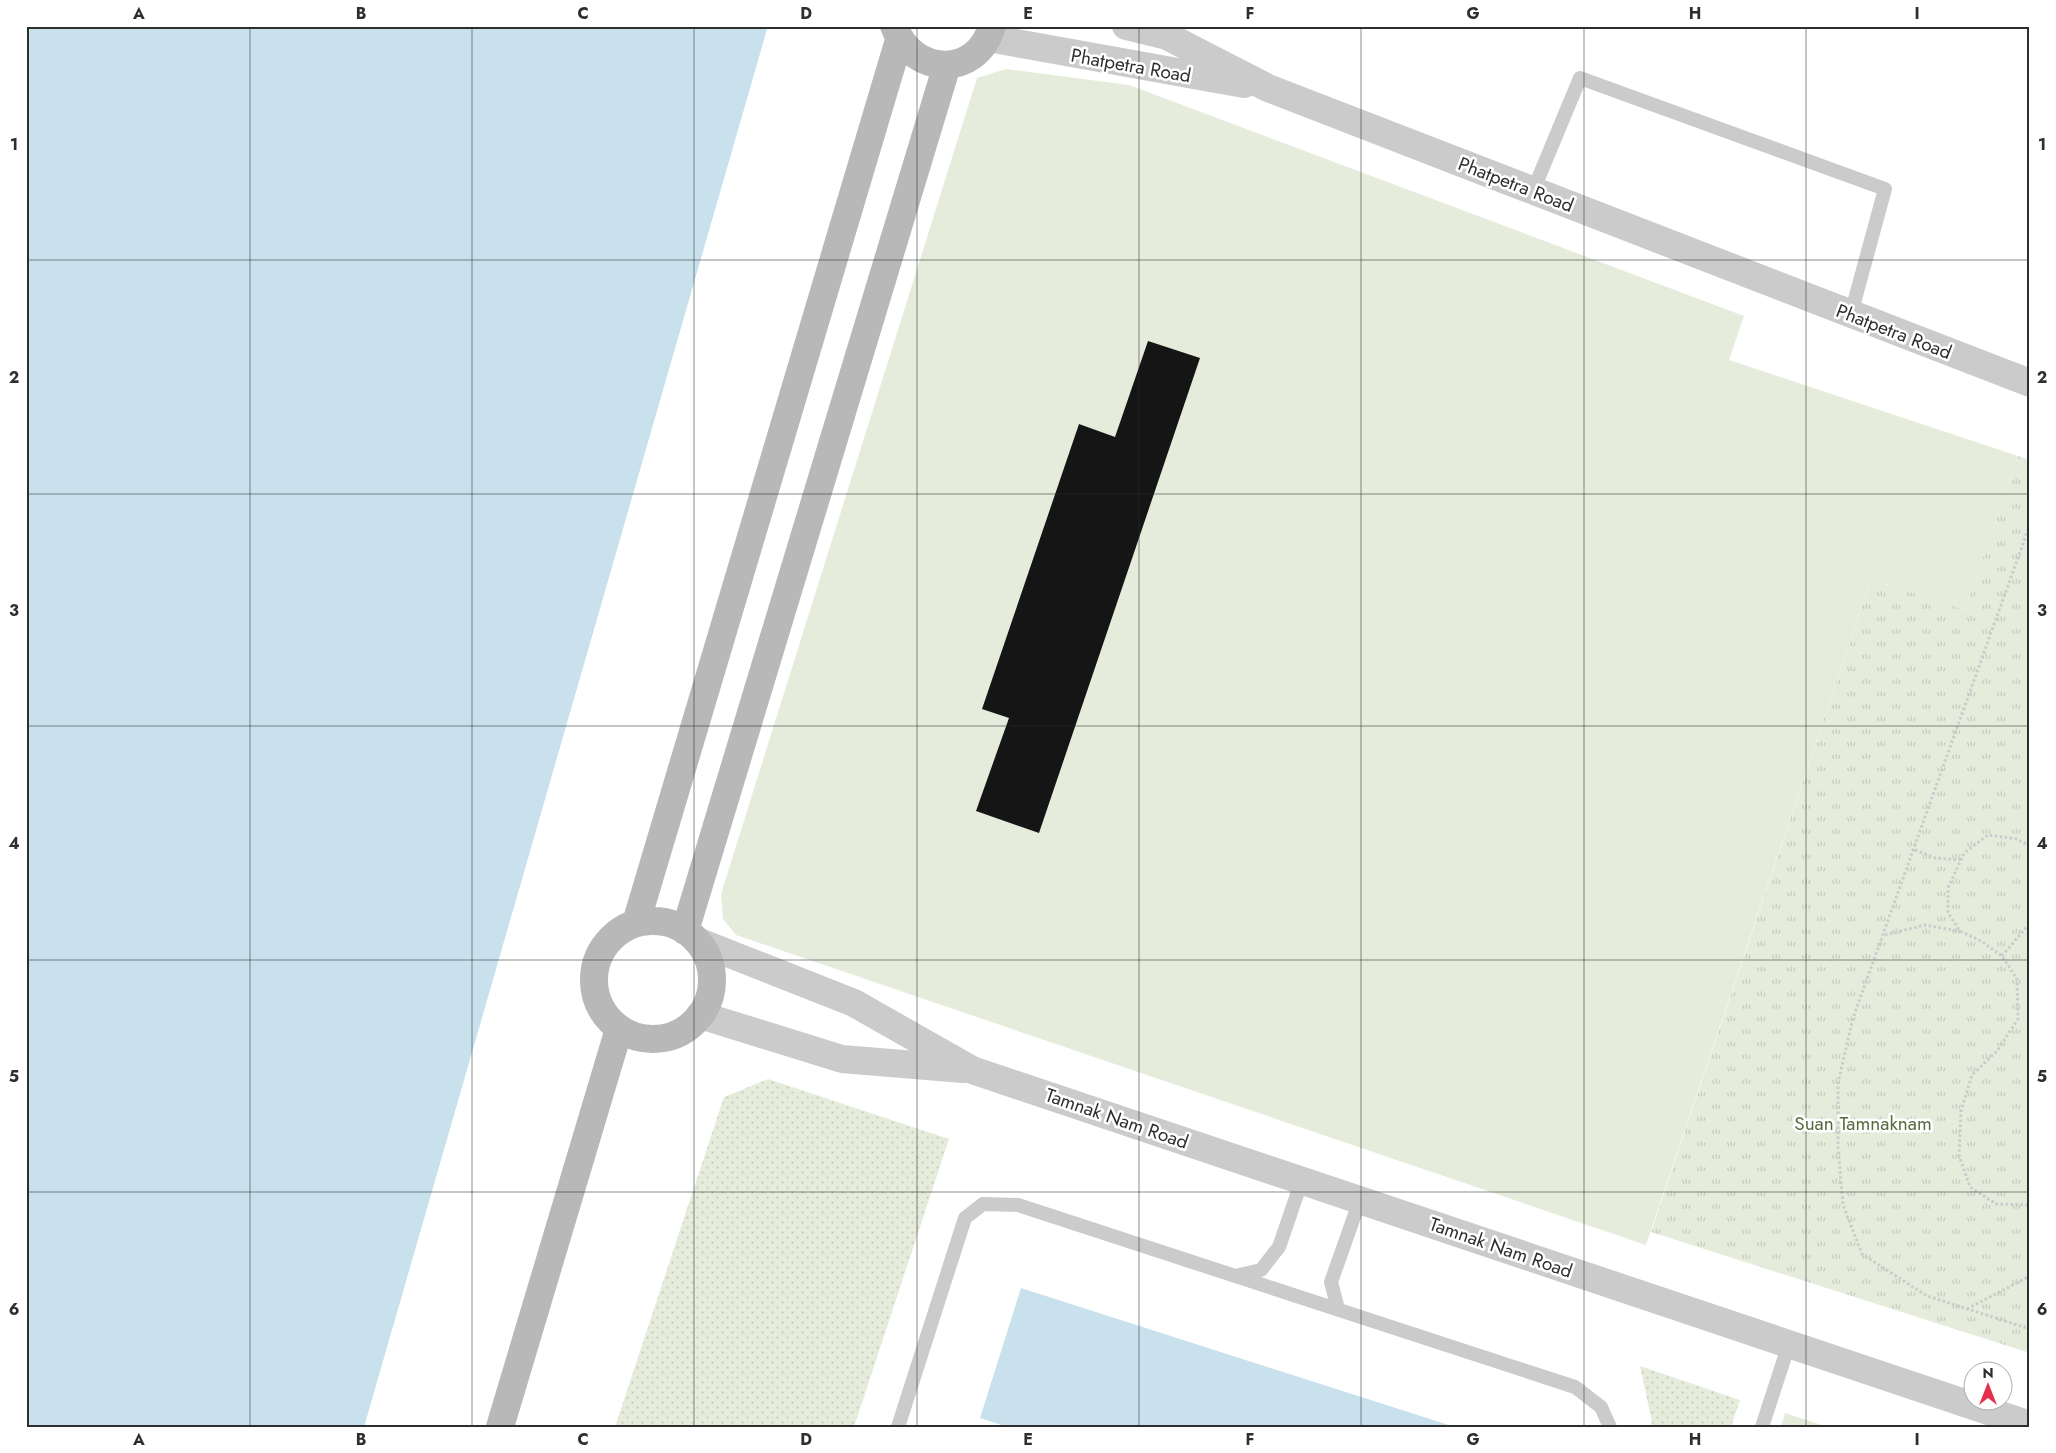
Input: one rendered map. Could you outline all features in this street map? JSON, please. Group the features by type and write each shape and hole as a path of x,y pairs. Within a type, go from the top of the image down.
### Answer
{"main road":[{"path":"897,33 911,54 928,63 947,65 964,61 978,52 990,32"},
{"path":"636,924 897,33"},
{"path":"691,936 947,65"},
{"path":"655,921 670,924 691,936 708,958 712,978 709,997 700,1015 684,1030 662,1038 640,1038 619,1029 605,1016 596,999 593,980 596,962 605,945 618,932 636,924 655,921"},
{"path":"500,1427 619,1029"}],"street":[{"path":"1126,26 1167,36 1268,88"},
{"name":"Phatpetra Road","path":"990,32 1160,70 1268,88 2030,383"},
{"name":"Tamnak Nam Road","path":"691,936 854,1003 972,1070 2030,1425"},
{"name":"Tamnak Nam Road","path":"700,1015 842,1059 972,1070"}],"lane":[{"path":"1534,191 1580,78 1885,189 1851,314"},
{"path":"1235,1276 1261,1270 1279,1248 1302,1180"},
{"path":"1338,1309 1332,1282 1360,1200"},
{"path":"898,1427 965,1218 983,1204 1018,1205 1575,1387 1601,1407 1610,1427"},
{"path":"1762,1427 1790,1344"}],"path":[{"path":"2030,524 1854,1018 1838,1083 1838,1147 1844,1205 1862,1254 1927,1296 2030,1330"},
{"path":"1960,931 1948,913 1948,888 1964,853 1988,835 2017,839 2030,846"},
{"path":"1915,850 1935,858 1960,860"},
{"path":"2002,956 2030,923"},
{"path":"1884,935 1925,925 1960,931 1981,940 2002,956 2017,979 2018,1019 1996,1051 1972,1075 1962,1111 1959,1155 1970,1187 1996,1204 2028,1205"},
{"path":"1966,1309 2030,1276"}],"green space":[{"path":"1006,69 1129,85 1744,316 1729,360 2018,456 1965,610 1871,579 1646,1245 736,935 723,919 721,894 977,78"},
{"name":"Suan Tamnaknam","path":"2018,456 2030,460 2030,1353 1651,1232 1871,579 1965,610"},
{"path":"768,1079 949,1139 854,1427 615,1427 724,1097"},
{"path":"1640,1366 1740,1400 1731,1427 1650,1427 1652,1422"},
{"path":"1785,1413 1828,1427 1781,1427"}],"water":[{"path":"26,26 768,26 364,1427 26,1427"},
{"path":"1021,1288 1455,1427 1007,1427 980,1418"}],"building":[{"path":"1148,341 1200,358 1039,833 976,811 1009,718 982,709 1079,424 1115,437"}]}
